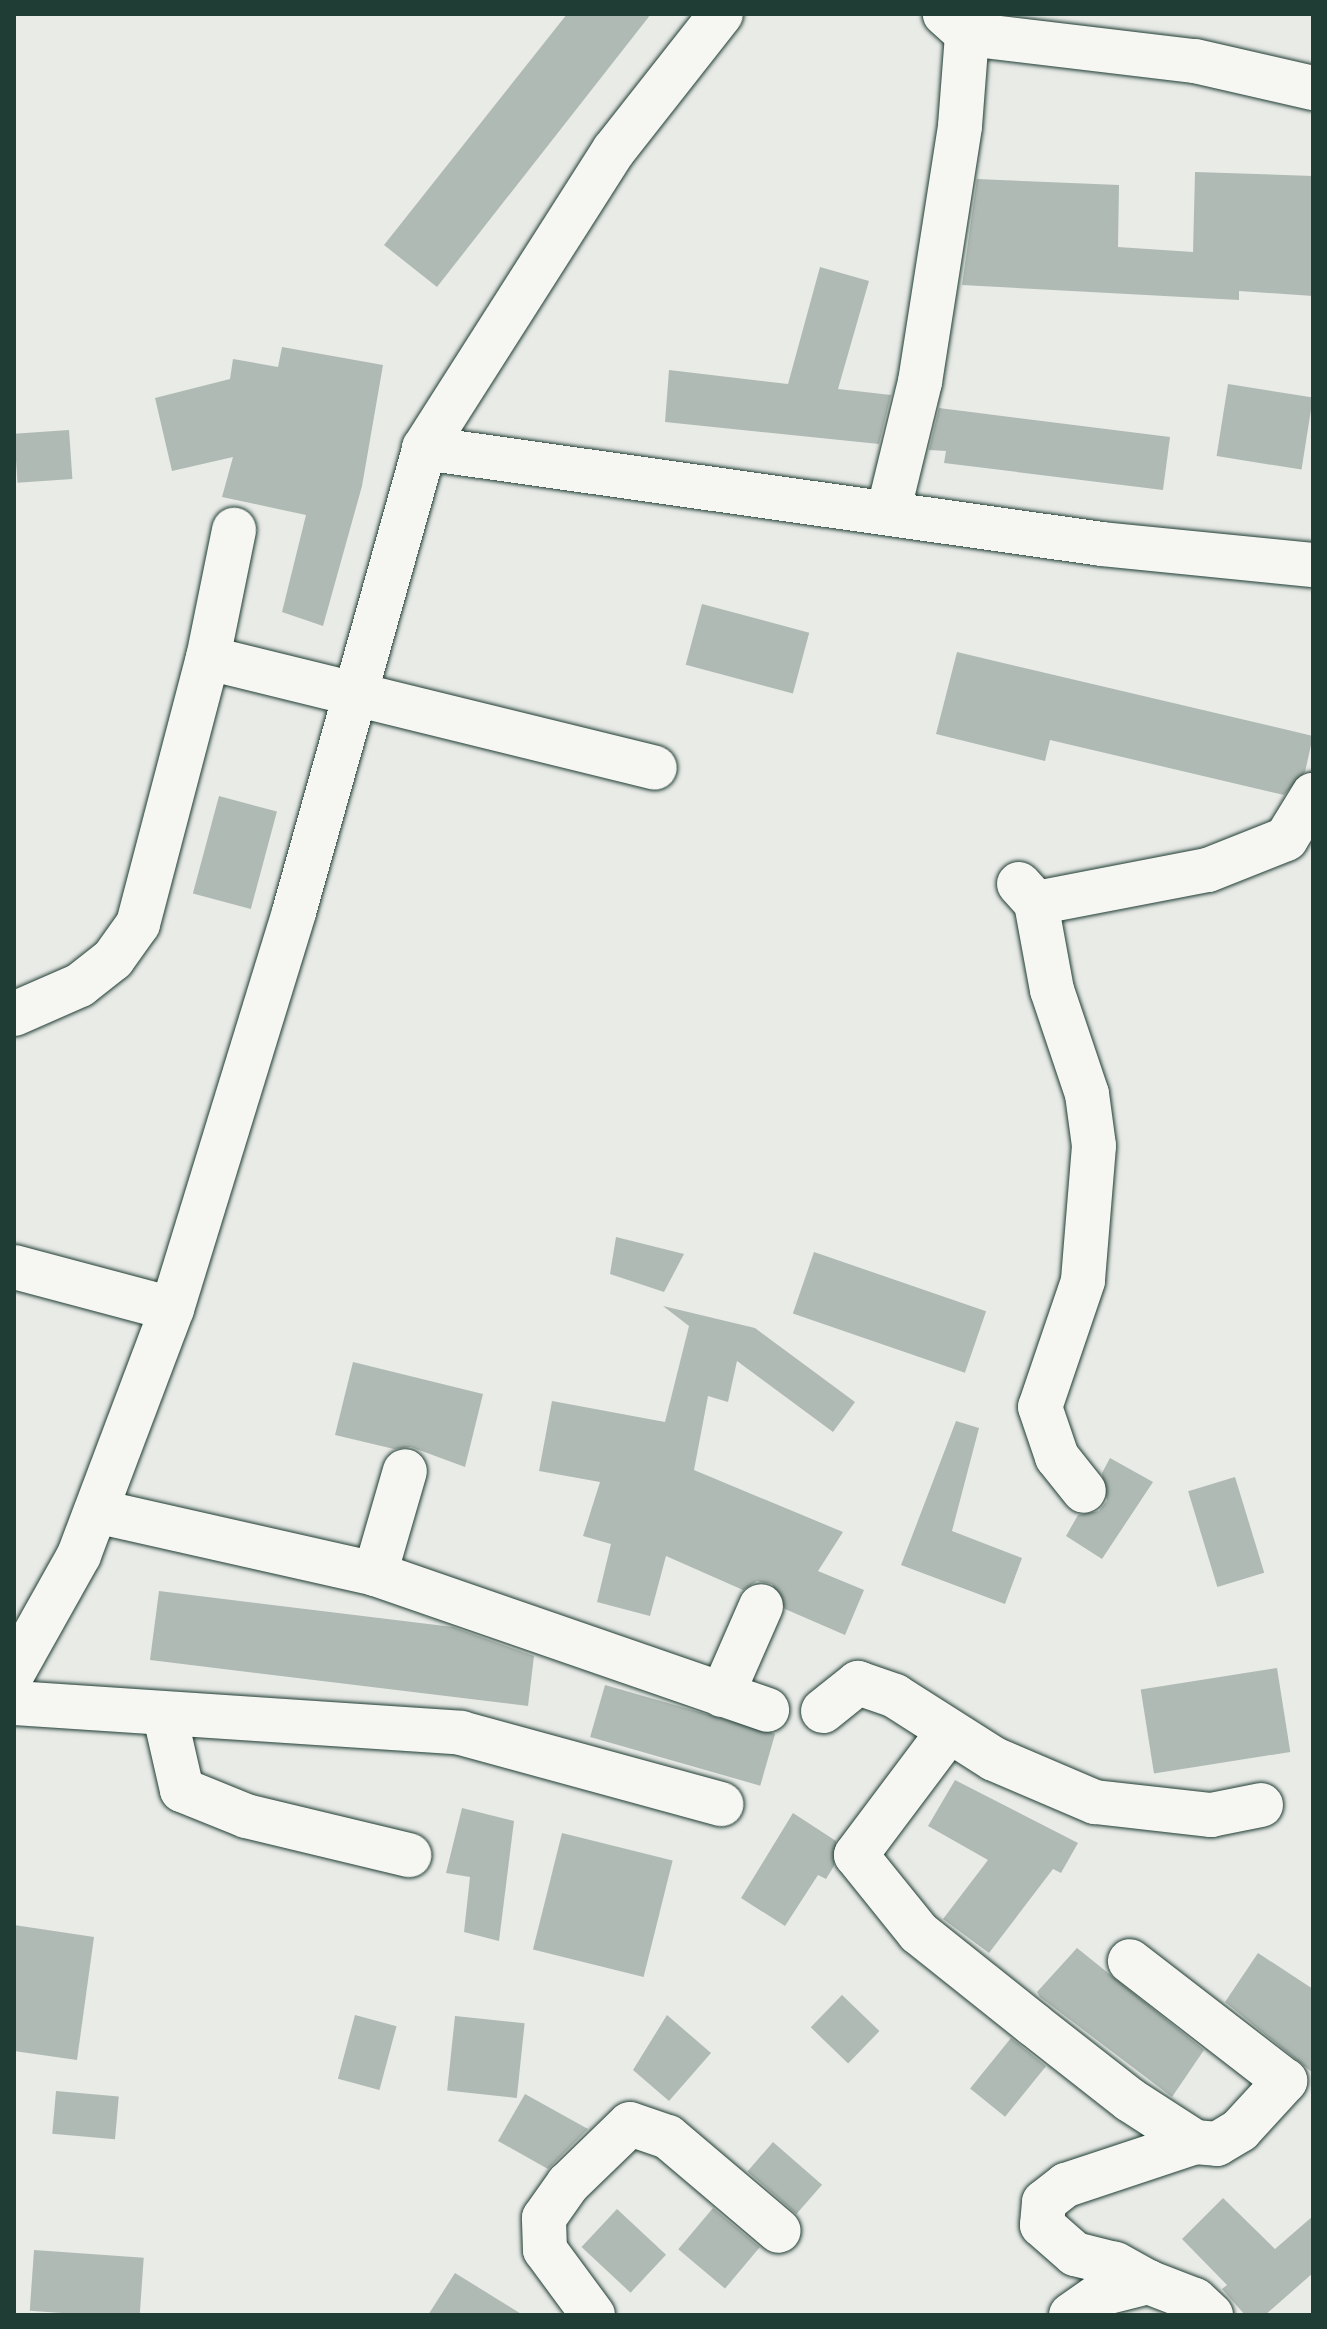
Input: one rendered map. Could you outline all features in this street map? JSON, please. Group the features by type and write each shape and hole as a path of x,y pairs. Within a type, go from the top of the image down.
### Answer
{"street":[{"path":"14,1671 79,1555 172,1309 294,912 424,448 614,150 721,14"},
{"path":"888,513 920,382 960,126 956,24 1195,61 1313,88"},
{"path":"424,448 1102,544 1313,565"},
{"path":"14,1014 80,985 113,959 138,924 208,658 234,530"},
{"path":"208,658 354,691 655,768"},
{"path":"1084,1491 1057,1457 1040,1407 1083,1281 1094,1146 1087,1094 1052,990 1028,894 1208,870 1286,839 1313,795"},
{"path":"14,1267 172,1309"},
{"path":"375,1574 405,1471"},
{"path":"96,1511 375,1574 767,1710"},
{"path":"722,1695 761,1606"},
{"path":"823,1711 858,1683 895,1696 994,1759 1095,1802 1211,1815 1261,1805"},
{"path":"14,1703 165,1716 461,1733 721,1804"},
{"path":"165,1716 182,1790 246,1816 409,1855"},
{"path":"949,1731 856,1855 919,1933 1130,2100 1195,2142"},
{"path":"1130,1961 1285,2081 1240,2130 1217,2144 1195,2142 1066,2185 1044,2202 1042,2225 1075,2254 1115,2264 1148,2282 1195,2300 1211,2315"},
{"path":"593,2315 545,2250 544,2218 568,2184 630,2124 668,2137 779,2231"},
{"path":"1071,2315 1101,2294 1148,2282"}],"building":[{"path":"567,14 651,14 437,287 384,245"},
{"path":"1195,172 1313,176 1313,296 1239,291 1239,300 962,285 977,179 1119,185 1118,247 1193,252"},
{"path":"820,267 869,281 838,389 891,395 879,444 665,422 669,370 788,384"},
{"path":"282,347 383,365 362,486 323,626 282,612 306,515 222,497 233,457 172,471 155,398 230,379 233,359 278,367"},
{"path":"1228,384 1313,397 1302,470 1217,456"},
{"path":"939,408 1170,437 1163,490 944,463 946,451 929,450"},
{"path":"69,430 72,479 18,483 14,434"},
{"path":"702,604 809,633 793,694 686,665"},
{"path":"957,652 1313,736 1305,772 1284,795 1050,740 1045,761 936,734"},
{"path":"219,796 277,812 251,909 193,894"},
{"path":"616,1237 684,1254 664,1292 610,1274"},
{"path":"814,1252 986,1311 965,1373 793,1313"},
{"path":"663,1306 755,1328 855,1402 833,1432 737,1361 728,1402 708,1396 694,1470 843,1532 818,1571 864,1590 845,1635 785,1609 772,1584 757,1581 743,1590 666,1556 650,1616 597,1602 611,1544 583,1536 600,1482 539,1471 552,1401 665,1422 689,1326"},
{"path":"353,1362 483,1394 465,1467 411,1447 394,1449 335,1435"},
{"path":"956,1421 979,1428 952,1531 1022,1558 1005,1604 901,1565"},
{"path":"1110,1458 1153,1482 1102,1559 1066,1536 1078,1515 1099,1511 1107,1501 1102,1473"},
{"path":"1235,1477 1264,1573 1217,1587 1188,1491"},
{"path":"159,1591 453,1627 534,1656 528,1706 150,1660"},
{"path":"1277,1668 1290,1752 1154,1774 1141,1690"},
{"path":"605,1685 775,1734 760,1786 590,1737"},
{"path":"955,1780 1078,1843 1061,1873 1053,1869 989,1953 943,1919 988,1860 928,1826"},
{"path":"462,1808 514,1821 499,1941 464,1932 470,1877 446,1873"},
{"path":"793,1813 836,1841 834,1866 826,1879 818,1875 785,1926 741,1898"},
{"path":"562,1833 673,1861 644,1977 533,1949"},
{"path":"14,1925 94,1937 77,2060 14,2051"},
{"path":"1077,1948 1204,2050 1172,2097 1040,1997 1037,1992"},
{"path":"1258,1953 1313,1989 1313,2073 1225,2002"},
{"path":"842,1995 879,2031 848,2063 811,2027"},
{"path":"355,2015 397,2026 379,2090 338,2079"},
{"path":"667,2015 711,2053 669,2101 633,2070"},
{"path":"455,2016 525,2023 517,2098 447,2091"},
{"path":"1011,2038 1046,2066 1005,2117 970,2089"},
{"path":"56,2091 119,2096 115,2139 52,2134"},
{"path":"525,2094 588,2129 548,2169 498,2141"},
{"path":"773,2142 822,2185 796,2214 747,2171"},
{"path":"1223,2198 1275,2249 1313,2216 1313,2273 1265,2315 1245,2315 1222,2289 1227,2285 1182,2239"},
{"path":"713,2208 760,2247 725,2289 678,2249"},
{"path":"617,2209 666,2255 631,2293 582,2247"},
{"path":"34,2250 144,2258 140,2315 30,2311"},
{"path":"455,2273 523,2315 428,2315"}]}
